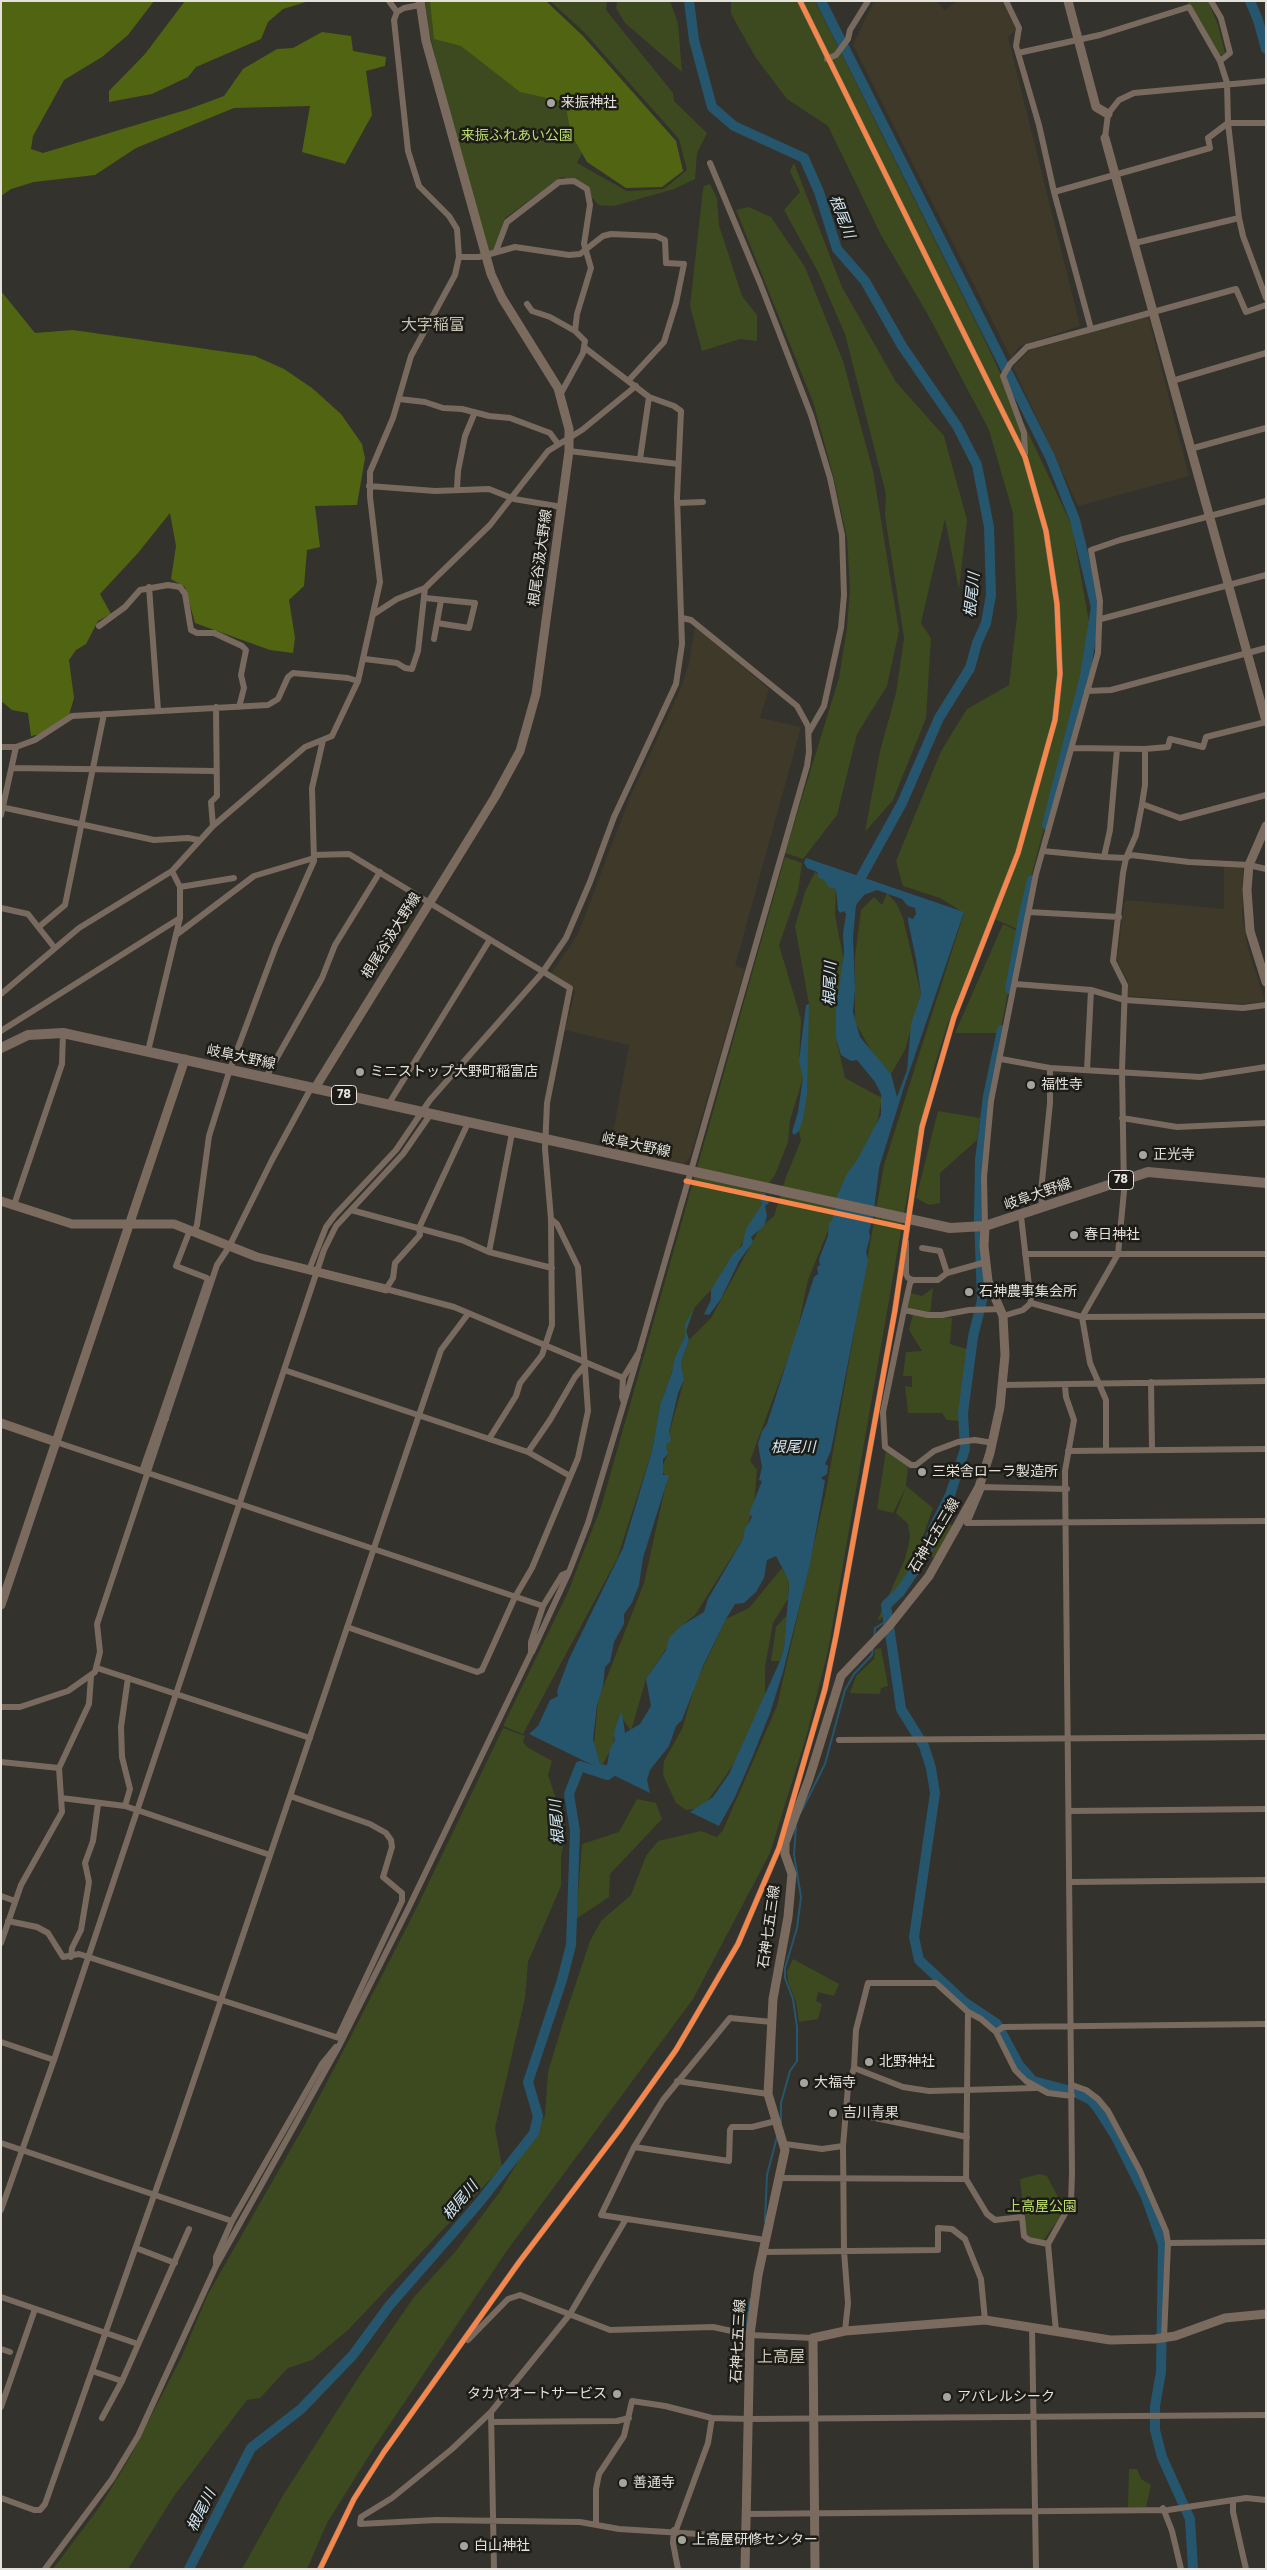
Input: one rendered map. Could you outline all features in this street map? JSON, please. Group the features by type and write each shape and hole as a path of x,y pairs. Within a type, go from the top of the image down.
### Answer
{"main road":[{"name":"岐阜大野線","path":"1,1048 28,1035 63,1033 950,1228 981,1227 1021,1216 1042,1207 1148,1172 1266,1183"}],"street":[{"path":"1,994 54,947 94,918 172,871 213,826 304,747 332,736 358,681 365,659 380,582 369,486 374,459 384,441 399,399 411,356 455,275 460,244 457,229 449,216 419,186 414,174 408,151 394,26 396,12 389,1"},
{"path":"320,2569 354,2499 384,2452 520,2260 620,2129 676,2050 738,1944 779,1848 830,1663 895,1310 904,1238 904,1219 922,1127 954,1017 1018,853 1055,720 1060,674 1057,604 1046,531 1025,456 827,60 800,1"},
{"path":"827,60 836,55 848,39 850,30 868,1"},
{"path":"1006,1 1019,28 1016,46 1039,125 1054,192 1091,329"},
{"path":"1068,1 1096,107 1108,114"},
{"path":"1211,1 1221,18 1230,53 1220,61"},
{"path":"396,12 420,3"},
{"name":"根尾谷汲大野線","path":"316,1088 510,772 529,726 536,694 569,451 570,438 566,411 560,394 502,298 491,274 426,41 420,3"},
{"path":"1018,53 1147,21 1189,7 1220,61 1227,83 1228,123 1239,218 1243,236 1266,298"},
{"path":"1072,748 1145,749 1168,747 1170,739 1203,747 1206,737 1266,722 1105,138 1108,114 1119,100 1134,94 1227,83 1265,81"},
{"path":"1054,192 1210,148 1208,138 1228,123 1266,123"},
{"path":"710,163 760,283 810,415 830,478 842,535 844,595 841,628 824,706 809,732"},
{"path":"496,251 507,222 559,182 574,181 587,189 590,205 585,252 590,259 591,268 577,314 575,331"},
{"path":"1135,243 1239,218"},
{"path":"459,257 485,254 515,247 569,255 580,254 604,236 611,234 656,236 665,240 666,264 684,264 676,303 664,342 629,380"},
{"path":"1025,456 1024,433 1003,376 1010,364 1027,347 1236,289 1246,312 1266,305"},
{"path":"527,304 532,311 550,317 575,331 585,341 585,348 560,394"},
{"path":"1,2210 54,2060 284,1370 326,1227 396,1150 542,973 566,938 614,817 676,684 682,644 678,503 681,412 674,406 650,397 585,348"},
{"path":"1172,381 1266,353"},
{"path":"374,614 397,599 425,588 490,525 537,463 558,444 570,438 636,386"},
{"path":"640,459 650,397"},
{"path":"399,399 425,402 443,408 462,409 523,422 550,433 558,444"},
{"path":"457,489 458,471 465,436 475,412"},
{"path":"1190,449 1266,428"},
{"path":"569,451 678,464"},
{"path":"369,486 412,490 489,489 511,497 562,507"},
{"path":"981,1227 991,1101 1001,1059 1029,912 1043,851 1098,654 1100,601 1091,550 1266,501"},
{"path":"678,503 704,502"},
{"path":"1100,620 1266,575"},
{"path":"99,626 125,607 140,590 168,585 180,587 184,594 191,630 197,633 214,633 242,646 246,650 242,671 244,688 239,707"},
{"path":"150,587 158,710"},
{"path":"365,659 397,663 404,668 412,669 418,651 425,588"},
{"path":"425,598 475,603 469,628 437,623"},
{"path":"434,639 441,600"},
{"path":"340,2038 408,1909 531,1653 588,1523 693,1173 808,766 808,726 796,706 691,620 682,618"},
{"path":"1088,691 1111,690 1266,648"},
{"path":"1,747 16,747 50,732 72,716 268,704 278,699 288,677 293,673 348,678 358,681"},
{"path":"213,826 211,802 217,796 216,707"},
{"path":"40,926 65,905 104,714"},
{"path":"209,1283 207,1278 176,1266 192,1231 197,1225 209,1136 230,1069 276,946 314,856 312,788 323,740"},
{"path":"16,747 2,810 154,840 188,838 199,840"},
{"path":"1104,857 1110,830 1117,749"},
{"path":"1106,1450 1108,1412 1106,1400 1087,1350 1082,1316 1118,1254 1123,1179 1122,1071 1125,985 1113,961 1126,858 1136,835 1145,785 1145,749"},
{"path":"12,768 216,771"},
{"path":"1142,804 1180,818 1266,795"},
{"path":"1266,826 1249,865 1247,890 1249,924 1266,982"},
{"path":"1043,851 1104,857 1126,858 1131,855 1189,862 1249,865 1266,869"},
{"path":"176,935 254,876 314,856 349,854 489,941 570,988 571,993 548,1088 545,1140 551,1219 553,1316 546,1346 535,1367 520,1383 516,1396 489,1439"},
{"path":"148,1051 180,918 180,887 172,871"},
{"path":"266,1077 322,978 335,945 380,872"},
{"path":"180,887 234,878"},
{"path":"1,908 28,914 40,926 54,947"},
{"path":"1029,912 1119,917"},
{"path":"1,1031 180,918"},
{"path":"388,1105 489,941"},
{"path":"1015,984 1091,990 1124,1000 1243,1008 1266,1005"},
{"path":"1087,1070 1091,990"},
{"path":"14,1205 62,1064 63,1033"},
{"path":"1,1606 185,1059"},
{"path":"1001,1059 1050,1068 1200,1077 1266,1067"},
{"path":"1042,1207 1041,1192 1050,1103 1050,1068"},
{"path":"1,1707 20,1707 68,1690 91,1676 96,1668 100,1652 96,1624 209,1283 310,1090 316,1088"},
{"path":"314,1271 336,1226 403,1154 425,1113"},
{"path":"1122,1118 1177,1127 1266,1123"},
{"path":"386,1289 393,1278 395,1263 420,1235 420,1228 468,1123"},
{"path":"490,1252 512,1133"},
{"path":"1,1201 72,1224 174,1224 257,1257 454,1307 623,1378"},
{"path":"351,1210 462,1240 490,1252 552,1268"},
{"path":"1021,1216 1031,1303"},
{"path":"347,1627 477,1672 482,1670 515,1597 532,1568 578,1458 588,1411 578,1267 560,1231 551,1219"},
{"name":"石神七五三線","path":"745,2569 748,2514 750,2335 763,2252 780,2178 785,2144 768,2094 772,2022 788,1916 792,1874 785,1854 785,1843 809,1779 841,1676 890,1625 929,1576 980,1487 993,1443 1006,1355 1002,1312 982,1263 981,1227"},
{"path":"904,1238 908,1245 906,1274 908,1278 913,1280 938,1280 947,1273 982,1263"},
{"path":"922,1248 940,1251 947,1273"},
{"path":"1025,1254 1266,1254"},
{"path":"913,1280 910,1283 883,1412 885,1447 910,1465 916,1465 934,1451 958,1442 975,1440 993,1443"},
{"path":"904,1310 928,1315 942,1315 969,1310 1002,1312 1023,1310 1031,1303"},
{"path":"1031,1303 1082,1316 1266,1316"},
{"path":"1,2498 34,2510 40,2510 45,2504 221,2001 441,1350 468,1314"},
{"path":"624,1402 622,1397 623,1378 634,1356 639,1352"},
{"path":"528,1452 550,1420 574,1377 586,1364"},
{"path":"284,1370 528,1452 570,1476"},
{"path":"1003,1385 1065,1386 1098,1383 1266,1381"},
{"path":"1150,1382 1152,1450"},
{"path":"1056,2330 1048,2244 1071,2203 1071,1882 1068,1738 1067,1489 1065,1471 1074,1420 1066,1398 1065,1386"},
{"path":"1,1423 543,1606"},
{"path":"1068,1451 1266,1449"},
{"path":"1067,1489 980,1487 967,1523 1266,1521"},
{"path":"531,1653 531,1642 543,1606 562,1575 568,1572"},
{"path":"96,1668 310,1738"},
{"path":"1,1943 21,1885 62,1812 59,1768 89,1704 91,1676"},
{"path":"125,1806 130,1789 122,1756 121,1727 128,1678"},
{"path":"839,1740 1266,1736"},
{"path":"1,1762 59,1768"},
{"path":"45,2569 112,2479 138,2436 216,2266 339,2046 340,2038 402,1901 402,1893 383,1877 392,1847 391,1840 386,1833 362,1821 290,1796"},
{"path":"61,1798 125,1806 270,1855"},
{"path":"71,1957 72,1948 81,1930 89,1882 85,1863 93,1841 98,1804"},
{"path":"1070,1811 1266,1809"},
{"path":"1071,1882 1266,1880"},
{"path":"1,1896 15,1901"},
{"path":"8,1921 37,1927 48,1933 63,1957 79,1954 88,1956 221,2001 340,2038"},
{"path":"845,2332 848,2303 844,2251 843,2146 848,2087 854,2068 856,2030 868,1983 936,1983 968,2012 981,2018 998,2030 1015,2070 1036,2088 1048,2093 1072,2096"},
{"path":"968,2012 966,2179 987,2214 995,2220 1022,2217 1024,2236 1029,2240 1048,2244"},
{"path":"766,2240 601,2215 634,2147 677,2081 730,2018 772,2022"},
{"path":"998,2030 1071,2026 1266,2024"},
{"path":"1,2042 54,2060"},
{"path":"216,2266 216,2257 232,2221 322,2064 333,2048 339,2046"},
{"path":"854,2068 903,2087 929,2092 967,2088 1006,2090 1036,2088"},
{"path":"677,2081 768,2094"},
{"path":"1072,2085 1086,2090 1098,2099 1108,2111 1140,2171 1166,2231 1168,2243 1160,2339"},
{"path":"846,2112 967,2137"},
{"path":"634,2147 729,2161 730,2130 732,2127 752,2127 776,2121"},
{"path":"1,2143 232,2221"},
{"path":"785,2144 822,2149 843,2146"},
{"path":"780,2178 966,2179"},
{"path":"626,2219 570,2314 491,2412 452,2449 392,2498 362,2517 360,2524 436,2520 596,2524 619,2529 675,2530 746,2536"},
{"path":"763,2252 938,2250 938,2228 952,2229 965,2239 981,2278 985,2320"},
{"path":"102,2418 122,2381 189,2229"},
{"path":"1168,2243 1266,2242"},
{"path":"136,2248 175,2262"},
{"path":"456,2352 514,2296 520,2295 610,2330 713,2327 750,2335 813,2338 845,2332 985,2320 1110,2340 1160,2339 1225,2318 1266,2314"},
{"path":"1,2298 138,2344"},
{"path":"1,2408 35,2309"},
{"path":"1032,2327 1036,2569"},
{"path":"813,2338 815,2569"},
{"path":"1,2349 10,2352"},
{"path":"92,2371 122,2381"},
{"path":"596,2524 596,2489 599,2474 624,2436 632,2402 665,2406 712,2418 748,2419 1266,2415"},
{"path":"491,2412 494,2569"},
{"path":"492,2422 611,2421 629,2418"},
{"path":"678,2569 673,2542 675,2530 708,2443 712,2418"},
{"path":"748,2514 1186,2508 1246,2498 1266,2500"},
{"path":"1233,2500 1233,2512 1246,2569"},
{"path":"1163,2508 1172,2531 1181,2569"}],"shaded area":[{"path":"874,1 937,1 944,10 957,1 1002,1 1016,29 1008,37 1080,326 1020,346 1011,358 853,45"},
{"path":"1148,316 1189,476 1078,506 1013,367 1030,350"},
{"path":"695,626 769,689 760,718 801,727 735,966 745,969 690,1157 682,1166 610,1150 629,1045 565,1030 575,992 571,986 551,974 578,934 630,797 680,690 689,664"},
{"path":"1224,865 1243,865 1242,914 1248,949 1265,1001 1243,1004 1128,996 1128,981 1117,961 1124,903 1127,900 1224,909"}],"green space":[{"path":"1,1 154,1 128,35 102,57 64,80 33,136 31,149 43,153 189,109 224,96 243,69 277,49 293,48 322,32 351,36 353,51 386,57 385,66 366,71 372,115 345,164 302,152 310,106 234,108 136,148 95,175 34,182 11,189 1,196"},
{"path":"185,1 309,1 283,9 268,22 261,39 196,67 188,77 152,94 109,102 109,91 145,54"},
{"name":"来振ふれあい公園","path":"425,1 435,3 566,91 588,142 577,163 627,191 664,189 687,170 679,139 584,32 550,1 607,1 606,10 673,93 674,101 707,133 697,153 695,179 674,189 614,206 599,205 582,188 564,177 560,178 505,218 495,250 488,252 439,72 429,31"},
{"path":"430,1 546,1 583,36 676,141 683,171 662,187 626,188 587,162 571,134 565,102 520,92 461,46 434,39"},
{"path":"617,1 670,1 678,23 682,72 625,23 616,8"},
{"path":"731,1 815,1 980,330 1072,526 1092,639 1066,747 1017,929 990,917 947,1026 933,1071 905,1208 828,1651 807,1734 770,1853 693,1999 506,2252 375,2446 327,2523 307,2569 242,2569 282,2497 360,2375 414,2297 455,2252 499,2193 545,2116 548,2072 590,1941 601,1921 631,1895 646,1856 658,1841 701,1831 717,1837 723,1830 777,1706 826,1491 884,1165 964,913 940,898 903,886 896,861 941,751 967,709 1009,685 1017,616 1013,513 989,430 927,313 881,235 828,126 787,99 756,58 731,14"},
{"path":"1187,1 1208,1 1218,25 1225,53 1219,56"},
{"path":"794,163 842,287 896,382 944,436 967,520 959,589 945,519 921,623 931,638 926,718 893,800 865,832 880,751 896,693 904,638 885,516 886,494 845,334 818,272 784,210 800,192 790,171"},
{"path":"710,184 717,198 719,225 742,296 757,315 757,341 740,339 702,351 690,306 703,189 704,186"},
{"path":"749,207 771,217 805,267 843,361 873,471 899,631 887,686 857,734 837,815 803,859 785,853 839,678 847,628 850,589 847,538 833,475 813,402 736,210"},
{"path":"1,291 35,333 73,330 255,356 284,369 312,388 341,414 362,444 365,458 357,505 315,506 320,547 307,550 304,586 289,600 295,638 293,653 270,650 195,623 185,587 171,579 176,546 170,513 138,553 100,594 111,614 98,621 86,644 76,650 69,660 74,698 69,715 46,733 31,736 28,713 12,710 1,701"},
{"path":"785,857 802,863 798,891 779,945 801,1019 799,1061 809,1004 795,926 805,892 815,872 836,889 835,915 843,957 836,1038 845,1078 882,1098 876,1128 828,1231 808,1280 796,1337 750,1461 757,1470 754,1505 743,1539 695,1615 681,1626 646,1679 631,1731 620,1715 613,1745 603,1764 600,1764 594,1745 598,1700 644,1583 667,1479 661,1469 668,1454 666,1445 684,1380 681,1362 689,1340 711,1318 760,1228 774,1216 786,1177 801,1140 799,1131 803,1078 790,1120 788,1142 775,1175 762,1193 762,1204 738,1251 711,1290 695,1307 660,1405 652,1451 617,1559 523,1734 503,1726 568,1592 601,1507"},
{"path":"887,893 896,903 903,918 921,994 905,1050 891,1074 873,1054 855,1022 855,957 861,910 874,897 882,905"},
{"path":"1003,924 1020,932 1000,1033 955,1033"},
{"path":"938,1111 980,1118 977,1140 940,1173 940,1203 929,1205 916,1198"},
{"path":"933,1288 930,1316 952,1318 950,1344 967,1349 959,1421 947,1420 942,1413 908,1413 905,1386 912,1387 912,1376 903,1376 906,1352 922,1351 909,1330 914,1310 907,1307 911,1293 922,1296"},
{"path":"886,1450 908,1466 906,1486 933,1508 922,1539 927,1546 886,1615 877,1621 905,1559 910,1538 908,1524 896,1513 906,1487 893,1513 877,1509"},
{"path":"946,1522 955,1527 938,1560 928,1555"},
{"path":"782,1568 789,1580 788,1599 773,1623 765,1667 765,1697 735,1762 722,1781 708,1800 697,1809 686,1810 676,1803 663,1775 664,1761 682,1729 696,1682 726,1619 749,1608"},
{"path":"787,1615 784,1648 780,1661 771,1661 776,1627"},
{"path":"881,1648 888,1686 881,1688 880,1694 850,1693 856,1676 874,1659 875,1649"},
{"path":"503,1728 525,1736 523,1742 527,1747 552,1761 548,1775 566,1829 561,1858 561,1886 528,1962 525,1998 495,2128 502,2167 348,2330 312,2360 288,2368 260,2398 247,2400 174,2496 128,2569 53,2569 101,2505 130,2457 181,2358 208,2294 304,2126 416,1909"},
{"path":"637,1799 656,1803 662,1819 610,1874 609,1897 576,1919 582,1844 619,1832"},
{"path":"793,1959 839,1984 834,1996 818,1992 816,2001 822,2004 818,2019 799,2022 796,2002 788,1982 787,1971"},
{"name":"上高屋公園","path":"1040,2174 1047,2176 1065,2210 1043,2241 1029,2237 1026,2233 1020,2179"},
{"path":"1129,2469 1137,2469 1141,2479 1151,2485 1146,2507 1128,2507"}],"water":[{"path":"806,858 964,912 904,1087 879,1168 873,1218 866,1252 868,1260 831,1450 825,1464 828,1466 827,1474 821,1478 825,1481 810,1564 783,1672 770,1713 752,1758 735,1797 719,1826 690,1812 713,1797 729,1774 780,1661 784,1648 789,1581 776,1556 767,1560 764,1578 756,1592 744,1603 735,1604 726,1619 703,1666 682,1720 676,1726 669,1746 650,1770 647,1780 650,1793 529,1734 538,1726 550,1700 558,1696 557,1691 569,1659 623,1548 652,1451 660,1405 675,1358 685,1336 685,1324 693,1310 686,1331 689,1340 681,1362 684,1380 678,1393 669,1432 671,1440 666,1445 668,1454 663,1459 663,1475 669,1475 643,1558 639,1585 632,1603 624,1614 624,1624 614,1642 610,1662 605,1667 603,1686 597,1705 593,1739 600,1764 607,1765 610,1749 615,1740 614,1733 620,1714 622,1713 625,1733 640,1724 651,1706 646,1679 666,1650 669,1638 681,1626 704,1612 708,1599 743,1539 745,1528 752,1516 749,1514 762,1481 759,1480 762,1467 758,1444 762,1431 767,1424 814,1277 818,1274 817,1267 820,1265 819,1259 828,1236 829,1223 832,1221 837,1196 848,1172 856,1162 881,1115 881,1094 875,1082 857,1060 851,1061 841,1055 836,1038 836,1009 844,952 843,934 846,914 844,911 840,913 838,910 836,889 829,887 824,880 819,878 817,872 807,868 804,863","holes":["877,890 902,899 908,906 915,908 916,914 913,919 908,917 908,921 921,994 911,1024 907,1070 897,1097 891,1074 860,1037 853,1012 855,989 853,937 856,905 864,895"]},
{"name":"根尾川","path":"809,1004 807,1094 803,1119 799,1131 794,1135 792,1132 798,1112 803,1078 799,1061 806,1005"},
{"path":"762,1193 765,1193 769,1203 765,1206 767,1216 764,1226 751,1237 753,1242 739,1261 721,1299 709,1315 704,1314 711,1300 711,1290 733,1254 742,1246 746,1229 762,1204 760,1199"}],"waterway":[{"name":"根尾川","path":"689,1 694,40 712,107 734,126 804,158 819,192 837,249 865,281 902,346 957,426 977,465 989,527 991,595 986,623 977,643 970,668 939,718 902,803 855,888"},
{"path":"821,1 1050,457 1075,520 1096,607 1085,676 1047,825"},
{"path":"1250,1 1258,20 1266,49"},
{"path":"1010,989 1032,880"},
{"path":"1002,1030 988,1096 980,1160 979,1218 982,1300 973,1337 963,1413 965,1449 950,1495 933,1529 927,1552 900,1592 886,1605 901,1709 924,1746 931,1768 935,1793 914,1937 919,1960 964,2002 997,2024 1019,2065 1033,2081 1075,2092 1091,2100 1115,2135 1146,2197 1163,2245 1161,2372 1155,2406 1155,2430 1162,2457 1190,2519 1193,2569"},
{"path":"874,1638 875,1628 887,1621"},
{"path":"801,1812 825,1764 845,1690 854,1674 872,1655 873,1648"},
{"name":"根尾川","path":"189,2569 251,2448 301,2409 353,2355 389,2306 478,2204 534,2133 538,2116 528,2082 562,1980 571,1945 575,1831 569,1794 580,1766 607,1775 619,1767"},
{"path":"781,2123 781,2103 790,2071 797,2061 797,2027 793,1999 785,1978 785,1968 797,1928 801,1897 794,1855 796,1826"},
{"path":"765,2221 767,2175 777,2137"},
{"path":"745,2332 750,2299"}],"cycle path":[{"path":"320,2569 354,2499 384,2452 520,2261 620,2129 676,2050 738,1944 779,1848 825,1689 836,1636 895,1310 922,1127 954,1017 1018,853 1055,720 1060,674 1057,604 1046,531 1025,457 800,1"},
{"path":"686,1181 906,1228"}],"place":[{"name":"来振神社","path":"551,103"},
{"name":"ミニストップ大野町稲富店","path":"360,1072"},
{"name":"福性寺","path":"1031,1085"},
{"name":"正光寺","path":"1143,1155"},
{"name":"春日神社","path":"1074,1235"},
{"name":"石神農事集会所","path":"969,1292"},
{"name":"三栄舎ローラ製造所","path":"922,1472"},
{"name":"北野神社","path":"869,2062"},
{"name":"大福寺","path":"804,2083"},
{"name":"吉川青果","path":"833,2113"},
{"name":"タカヤオートサービス","path":"617,2394"},
{"name":"アパレルシーク","path":"947,2397"},
{"name":"善通寺","path":"623,2483"},
{"name":"上高屋研修センター","path":"682,2540"},
{"name":"白山神社","path":"464,2546"}],"district":[{"name":"大字稲富","path":"433,326"},
{"name":"上高屋","path":"781,2358"}]}
